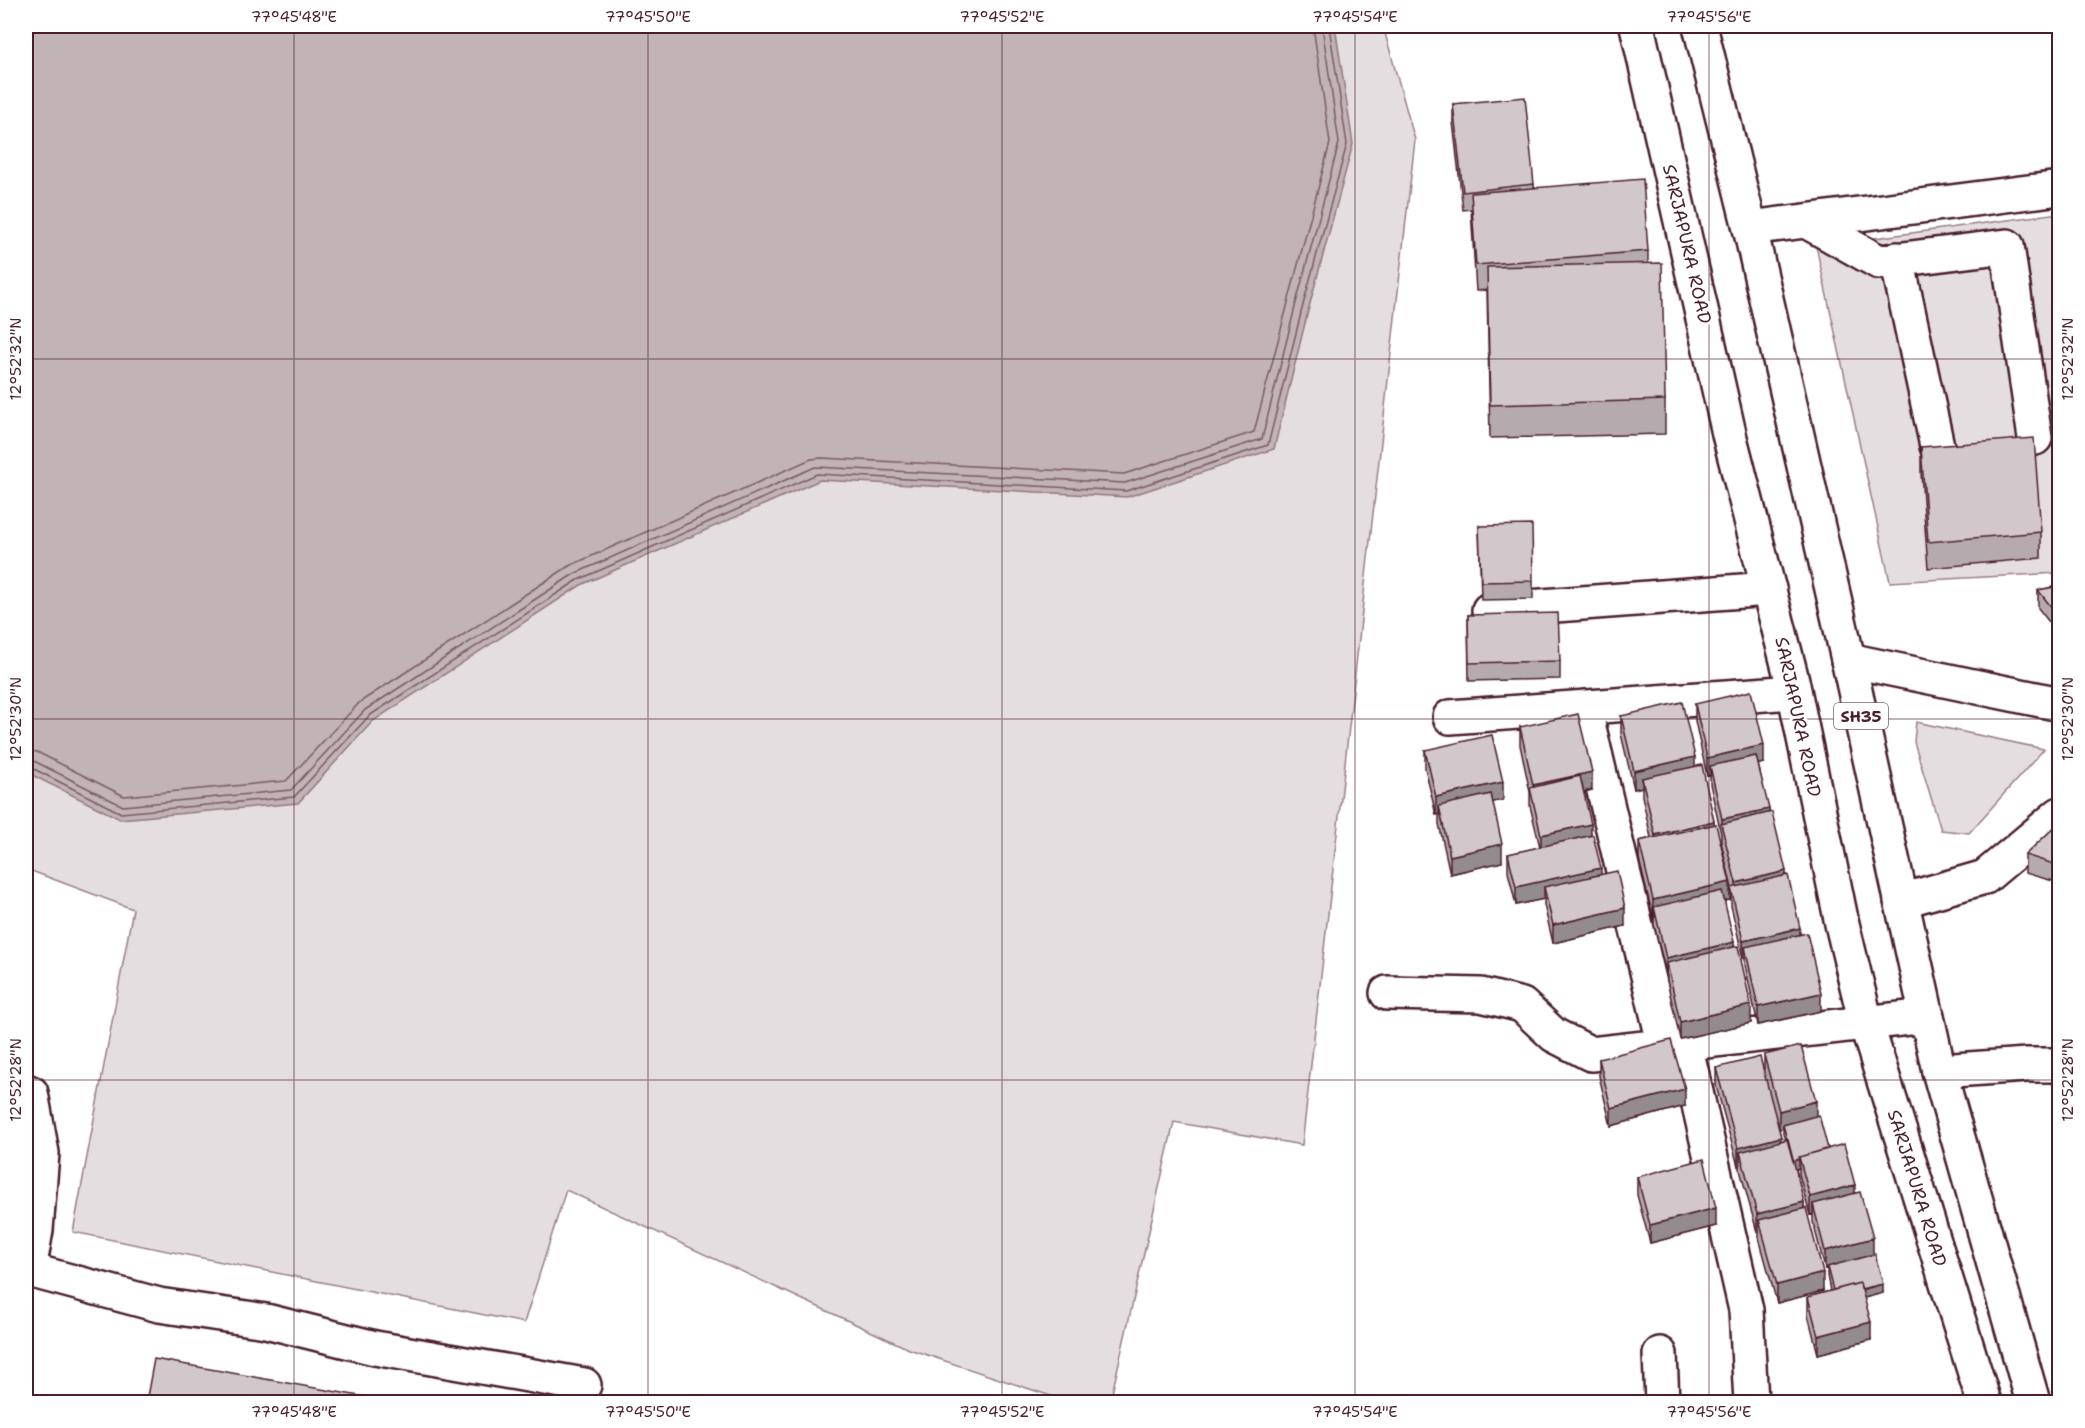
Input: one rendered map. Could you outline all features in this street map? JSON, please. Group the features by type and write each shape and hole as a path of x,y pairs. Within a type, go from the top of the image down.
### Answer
{"main road":[{"name":"SARJAPURA ROAD","path":"1637,26 1730,438 1794,692 1842,924 1866,1023 1984,1402"},
{"name":"SH35","path":"1700,26 1750,228 1939,1071 2033,1402"},
{"path":"1750,228 2060,188"},
{"path":"1806,221 1879,262 2007,246 2035,438"},
{"path":"1897,259 1937,446"},
{"path":"1489,610 1769,589"},
{"path":"1848,660 2060,704"},
{"path":"1450,717 1794,692"},
{"path":"1584,707 1746,1310 1751,1402"},
{"path":"1901,901 1985,877 2060,814"},
{"path":"1386,993 1481,995 1522,1005 1554,1035 1591,1054 1927,1016"},
{"path":"1939,1071 2060,1065"},
{"path":"26,1091 31,1093 42,1153 36,1230 29,1270 159,1305 266,1321 375,1348 584,1385"},
{"path":"1660,1354 1662,1402"}],"shaded area":[{"path":"26,26 1383,26 1415,140 1302,1145 1174,1122 1110,1402 1069,1402 909,1349 566,1190 524,1323 73,1232 133,909 26,869"},
{"path":"2059,213 2059,573 1890,582 1816,246"},
{"path":"1916,722 2044,749 1969,833 1941,830 1914,742"}],"water":[{"path":"26,26 1335,26 1353,144 1274,449 1127,497 820,480 581,585 373,721 298,803 120,819 26,772"}],"building":[{"path":"1525,97 1534,184 1463,192 1453,104"},
{"path":"1643,179 1648,251 1476,265 1471,193"},
{"path":"1662,263 1665,400 1490,405 1487,267"},
{"path":"2034,438 2041,532 1928,542 1921,447"},
{"path":"1532,525 1533,581 1481,582 1479,526"},
{"path":"2060,586 2060,618 2038,590"},
{"path":"1558,613 1560,661 1469,663 1468,615"},
{"path":"1751,691 1764,745 1707,758 1695,704"},
{"path":"1682,702 1695,757 1634,771 1621,716"},
{"path":"1578,714 1592,772 1533,785 1520,727"},
{"path":"1492,735 1503,782 1436,797 1425,750"},
{"path":"1756,756 1769,809 1722,819 1710,766"},
{"path":"1702,765 1714,821 1655,835 1642,778"},
{"path":"1580,776 1591,824 1541,835 1530,788"},
{"path":"1491,794 1502,844 1450,856 1439,806"},
{"path":"1772,812 1786,871 1736,883 1721,824"},
{"path":"2060,822 2060,866 2025,855"},
{"path":"1716,824 1730,882 1653,900 1639,841"},
{"path":"1593,835 1601,868 1516,887 1508,854"},
{"path":"1617,871 1625,908 1553,925 1544,887"},
{"path":"1788,875 1800,928 1743,941 1731,888"},
{"path":"1722,891 1734,942 1666,958 1654,907"},
{"path":"1807,933 1821,993 1758,1007 1745,947"},
{"path":"1738,946 1751,1005 1680,1022 1667,963"},
{"path":"1671,1040 1685,1089 1611,1108 1599,1059"},
{"path":"1801,1046 1816,1101 1779,1111 1764,1055"},
{"path":"1760,1057 1781,1137 1738,1148 1716,1068"},
{"path":"1819,1115 1828,1149 1799,1157 1793,1161 1783,1125"},
{"path":"1788,1139 1804,1202 1757,1214 1740,1152"},
{"path":"1844,1144 1855,1185 1810,1197 1799,1157"},
{"path":"1704,1159 1716,1208 1650,1225 1637,1177"},
{"path":"1860,1192 1873,1238 1825,1251 1813,1204"},
{"path":"1806,1208 1823,1273 1777,1285 1759,1220"},
{"path":"1875,1254 1883,1284 1861,1289 1860,1283 1833,1290 1827,1267"},
{"path":"1860,1283 1871,1322 1818,1336 1808,1297"},
{"path":"154,1359 393,1402 146,1402"}]}
